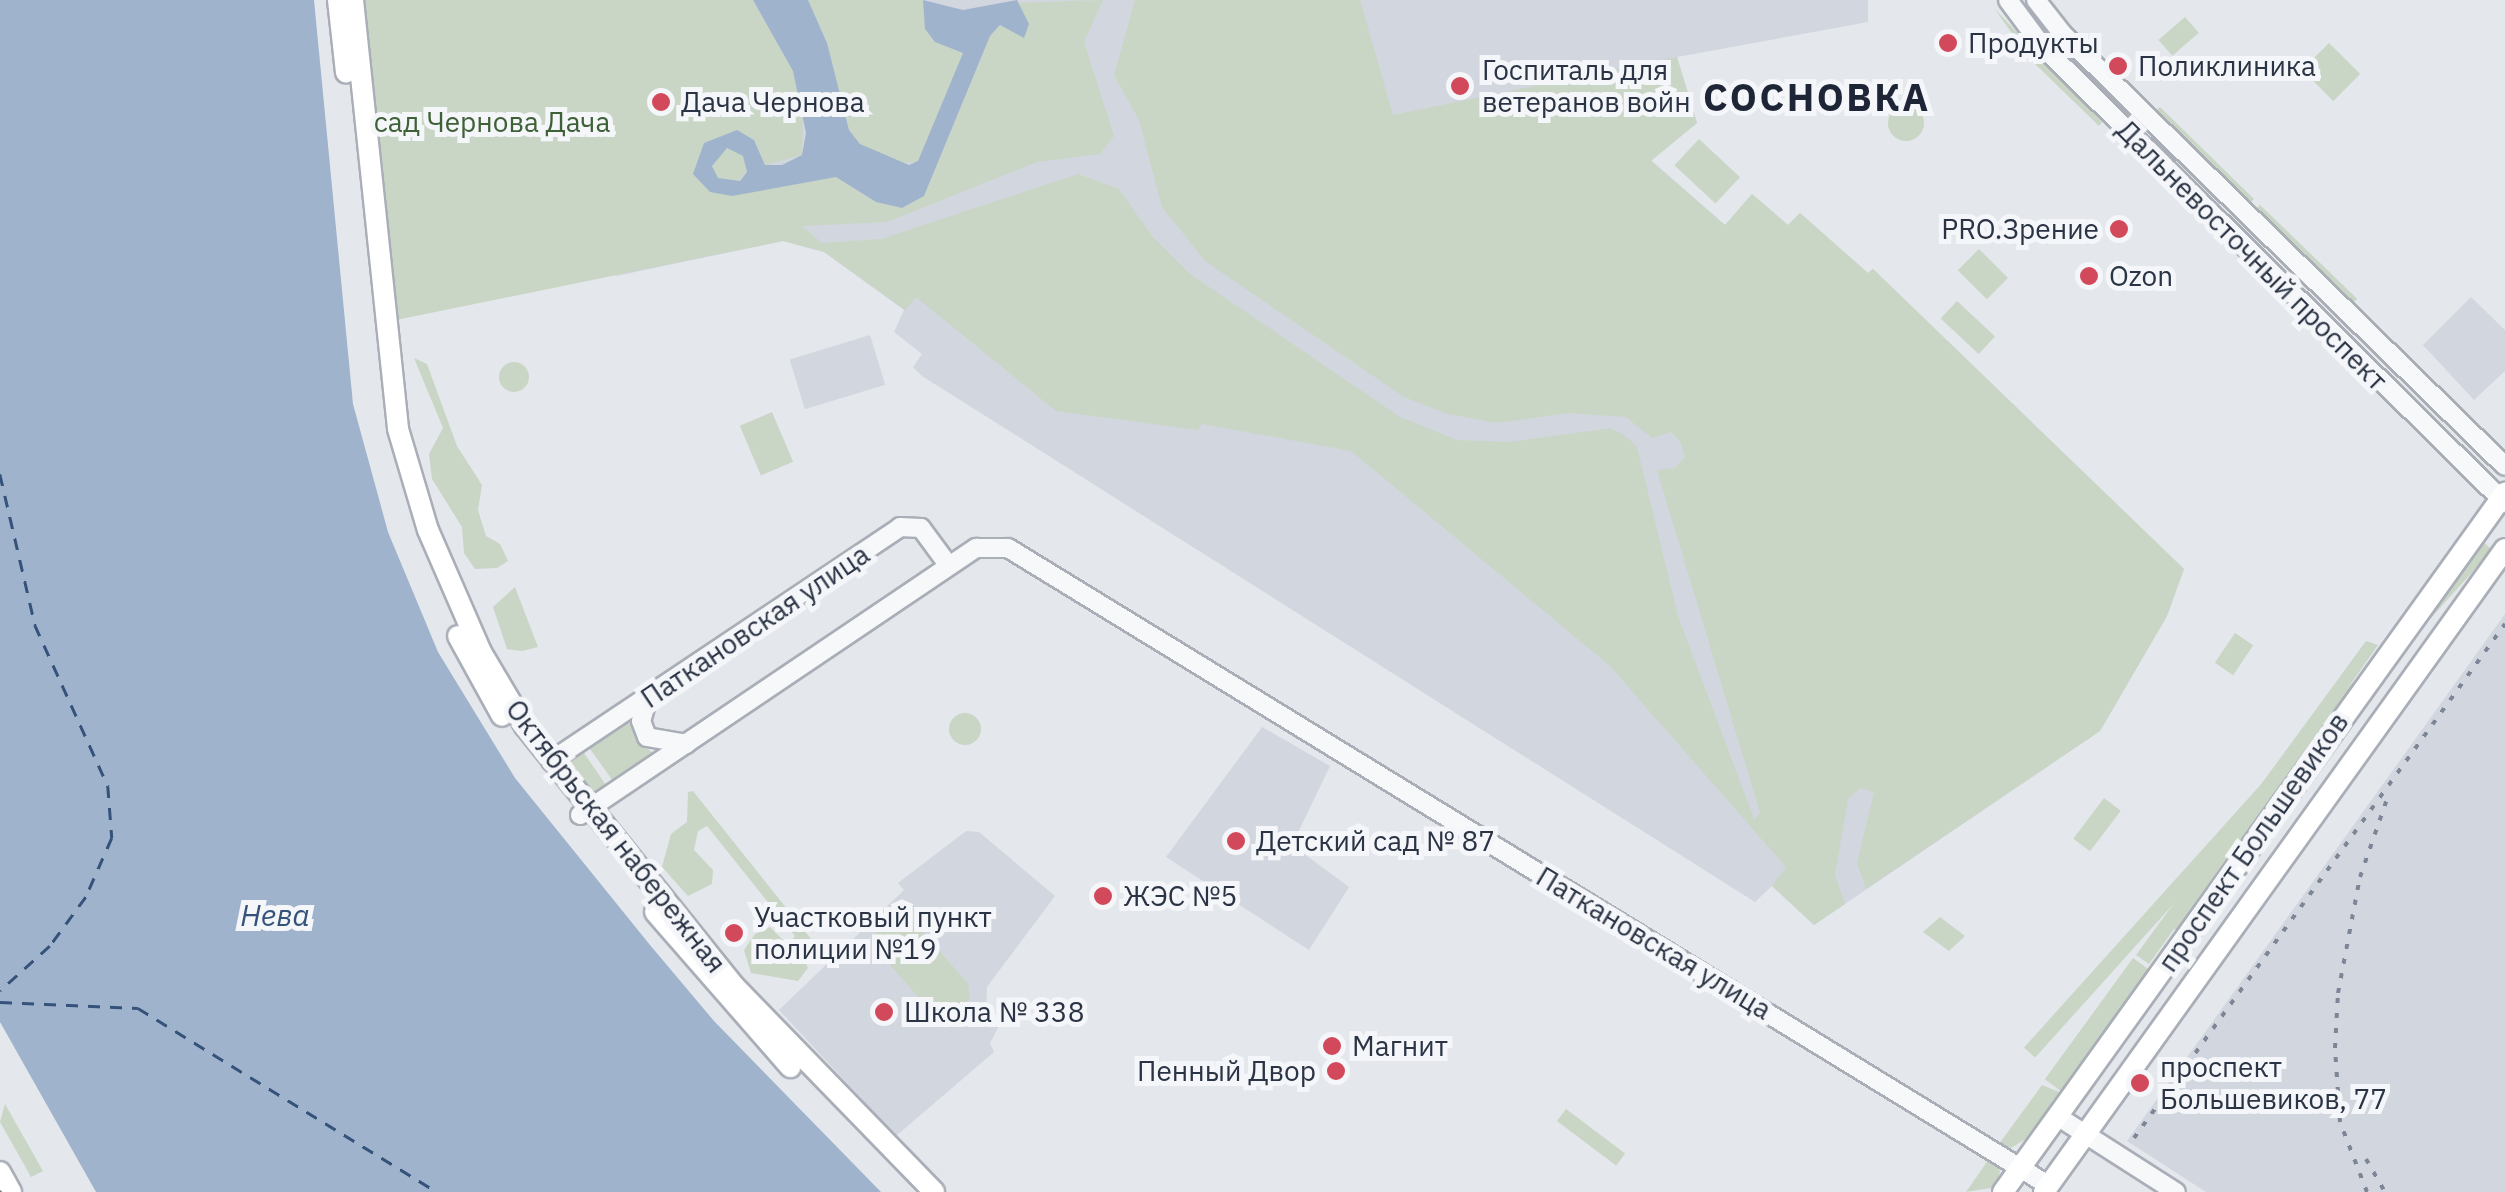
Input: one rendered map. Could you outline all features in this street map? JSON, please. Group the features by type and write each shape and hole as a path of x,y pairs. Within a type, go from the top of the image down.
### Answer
{"main road":[{"name":"Октябрьская набережная","path":"338,0 375,370 394,470 474,670 518,739 734,986 934,1192"},
{"name":"Октябрьская набережная","path":"353,0 390,384 407,468 481,652 585,812 725,997 914,1192"},
{"name":"проспект Большевиков","path":"2003,1192 2503,499"},
{"name":"проспект Большевиков","path":"2046,1189 2505,549"},
{"path":"0,1172 11,1192"}],"street":[{"name":"Дальневосточный проспект","path":"2008,0 2042,48 2503,499"},
{"name":"Дальневосточный проспект","path":"2036,0 2062,33 2505,466"},
{"name":"Паткановская улица","path":"552,760 900,527 920,528 949,566"},
{"name":"Паткановская улица","path":"585,812 949,566 986,544 1008,548 2021,1166 2046,1189"},
{"path":"648,697 641,721 647,736 686,744"},
{"path":"2057,1116 2176,1192"}],"shaded area":[{"path":"604,0 1868,0 1868,22 1677,57 1697,123 1651,160 1725,225 1752,194 1788,225 1800,213 1868,273 1873,269 2184,569 2167,616 2100,731 1814,925 1772,886 1755,902 922,376 913,367 922,354 894,332 904,310 824,252 783,241 616,276"},
{"path":"2471,297 2505,330 2505,371 2474,400 2423,345"},
{"path":"870,335 885,385 805,409 790,360"},
{"path":"2505,614 2505,1192 2206,1192 2127,1141"},
{"name":"Детский сад № 87","path":"1262,727 1330,766 1292,845 1349,887 1309,950 1166,857"},
{"name":"Школа № 338","path":"966,831 979,832 1055,896 987,987 986,1015 999,1026 990,1043 994,1052 896,1136 779,1010 904,890 898,883"}],"green space":[{"name":"сад Чернова Дача","path":"364,0 753,0 793,71 803,105 802,155 765,165 754,139 704,143 710,192 836,177 876,202 902,208 924,196 990,36 1000,25 1029,24 1013,3 1103,0 1084,42 1114,136 1100,154 1037,162 887,222 802,226 822,243 881,239 1078,174 1119,189 1152,236 1190,274 1400,417 1457,440 1510,442 1611,428 1627,437 1637,447 1678,616 1754,819 1760,813 1657,470 1675,468 1685,457 1680,441 1671,432 1652,438 1626,417 1568,413 1497,423 1448,414 1404,397 1205,261 1162,207 1139,120 1114,75 1135,0 1360,0 1393,115 1677,57 1697,123 1651,161 1725,225 1752,194 1788,225 1800,213 1868,273 1873,269 2184,569 2167,616 2100,731 1866,889 1857,863 1874,792 1860,788 1848,799 1835,875 1845,904 1814,925 1772,886 1786,867 1609,665 1351,451 1202,424 1198,430 1056,411 916,297 905,310 824,252 783,241 396,320"},
{"path":"808,0 923,0 935,42 963,53 918,162 896,163 860,144 849,130 827,43"},
{"path":"1994,8 2102,122 2099,126 2031,60"},
{"path":"2185,17 2199,33 2172,56 2159,40"},
{"path":"2329,43 2360,74 2333,101 2302,70"},
{"path":"1906,105 1919,110 1924,123 1919,136 1906,141 1893,136 1888,123 1893,110"},
{"path":"2160,107 2254,199 2251,202 2156,110"},
{"path":"1699,139 1740,177 1715,204 1674,165"},
{"path":"730,149 742,154 747,166 742,178 730,183 718,178 713,166 718,154"},
{"path":"2260,205 2357,299 2353,303 2256,209"},
{"path":"1979,249 2008,278 1987,299 1958,270"},
{"path":"1957,301 1995,336 1979,354 1941,319"},
{"path":"414,358 427,364 457,446 482,485 478,510 486,536 500,544 508,561 497,568 475,569 464,553 462,527 432,479 429,454 443,428"},
{"path":"514,362 528,371 529,377 520,391 514,392 500,383 499,377 508,363"},
{"path":"772,412 793,462 761,475 740,426"},
{"path":"2481,540 2492,550 2035,1058 2024,1048"},
{"path":"515,587 538,647 522,651 507,649 493,607"},
{"path":"2235,633 2253,645 2233,675 2215,663"},
{"path":"2366,641 2378,645 2178,931 2174,929 2149,964 2136,955"},
{"path":"965,713 976,718 981,729 976,740 965,745 954,740 949,729 954,718"},
{"path":"628,720 639,743 655,754 615,784 588,746"},
{"path":"582,750 608,788 593,796 567,765"},
{"path":"693,791 811,939 799,947 808,968 798,981 751,973 744,950 755,934 770,927 788,945 795,936 707,826 698,831 694,850 713,870 712,884 688,896 662,867 671,834 687,822 688,792"},
{"path":"2104,798 2121,811 2090,851 2073,839"},
{"path":"893,917 910,917 968,984 970,998 959,1012 937,1018 875,948 876,933"},
{"path":"1940,917 1965,936 1949,951 1923,932"},
{"path":"2133,958 2152,972 2064,1093 2045,1079"},
{"path":"2042,1085 2064,1094 2034,1134 2011,1148 1999,1144"},
{"path":"5,1104 43,1171 31,1177 0,1122"},
{"path":"1566,1109 1625,1154 1616,1166 1557,1121"},
{"path":"1991,1156 2000,1171 1997,1187 1966,1192"}],"water":[{"name":"Нева","path":"0,0 314,0 353,404 388,532 438,652 515,778 650,945 714,1021 881,1192 96,1192 0,1022"},
{"path":"753,0 808,0 827,43 849,130 860,144 909,165 918,161 963,53 935,42 925,29 923,0 963,10 1017,0 1029,24 1024,38 1000,25 990,36 924,196 902,208 876,202 836,177 732,196 710,192 693,174 704,143 737,130 754,140 765,165 782,165 802,155 806,133 793,71","holes":["727,148 743,156 747,172 740,181 718,178 712,166"]}],"ferry route":[{"path":"0,474 35,625 108,786 112,838 86,897 50,946 0,991"},
{"path":"0,1002 138,1008 437,1192"}],"railway":[{"path":"2134,1138 2505,624"},
{"path":"2367,1192 2340,1122 2335,1048 2338,993 2360,877 2387,799"},
{"path":"2366,1159 2385,1192"}],"place":[{"name":"Продукты","path":"1948,43"},
{"name":"Поликлиника","path":"2118,66"},
{"name":"Госпиталь для ветеранов войн","path":"1460,86"},
{"name":"Дача Чернова","path":"661,102"},
{"name":"PRO.Зрение","path":"2119,229"},
{"name":"Ozon","path":"2089,276"},
{"name":"Детский сад № 87","path":"1236,841"},
{"name":"ЖЭС №5","path":"1103,896"},
{"name":"Участковый пункт полиции №19","path":"734,933"},
{"name":"Школа № 338","path":"884,1012"},
{"name":"Магнит","path":"1332,1046"},
{"name":"Пенный Двор","path":"1336,1071"},
{"name":"проспект Большевиков, 77","path":"2140,1083"}],"district":[{"name":"СОСНОВКА","path":"1817,97"}]}
